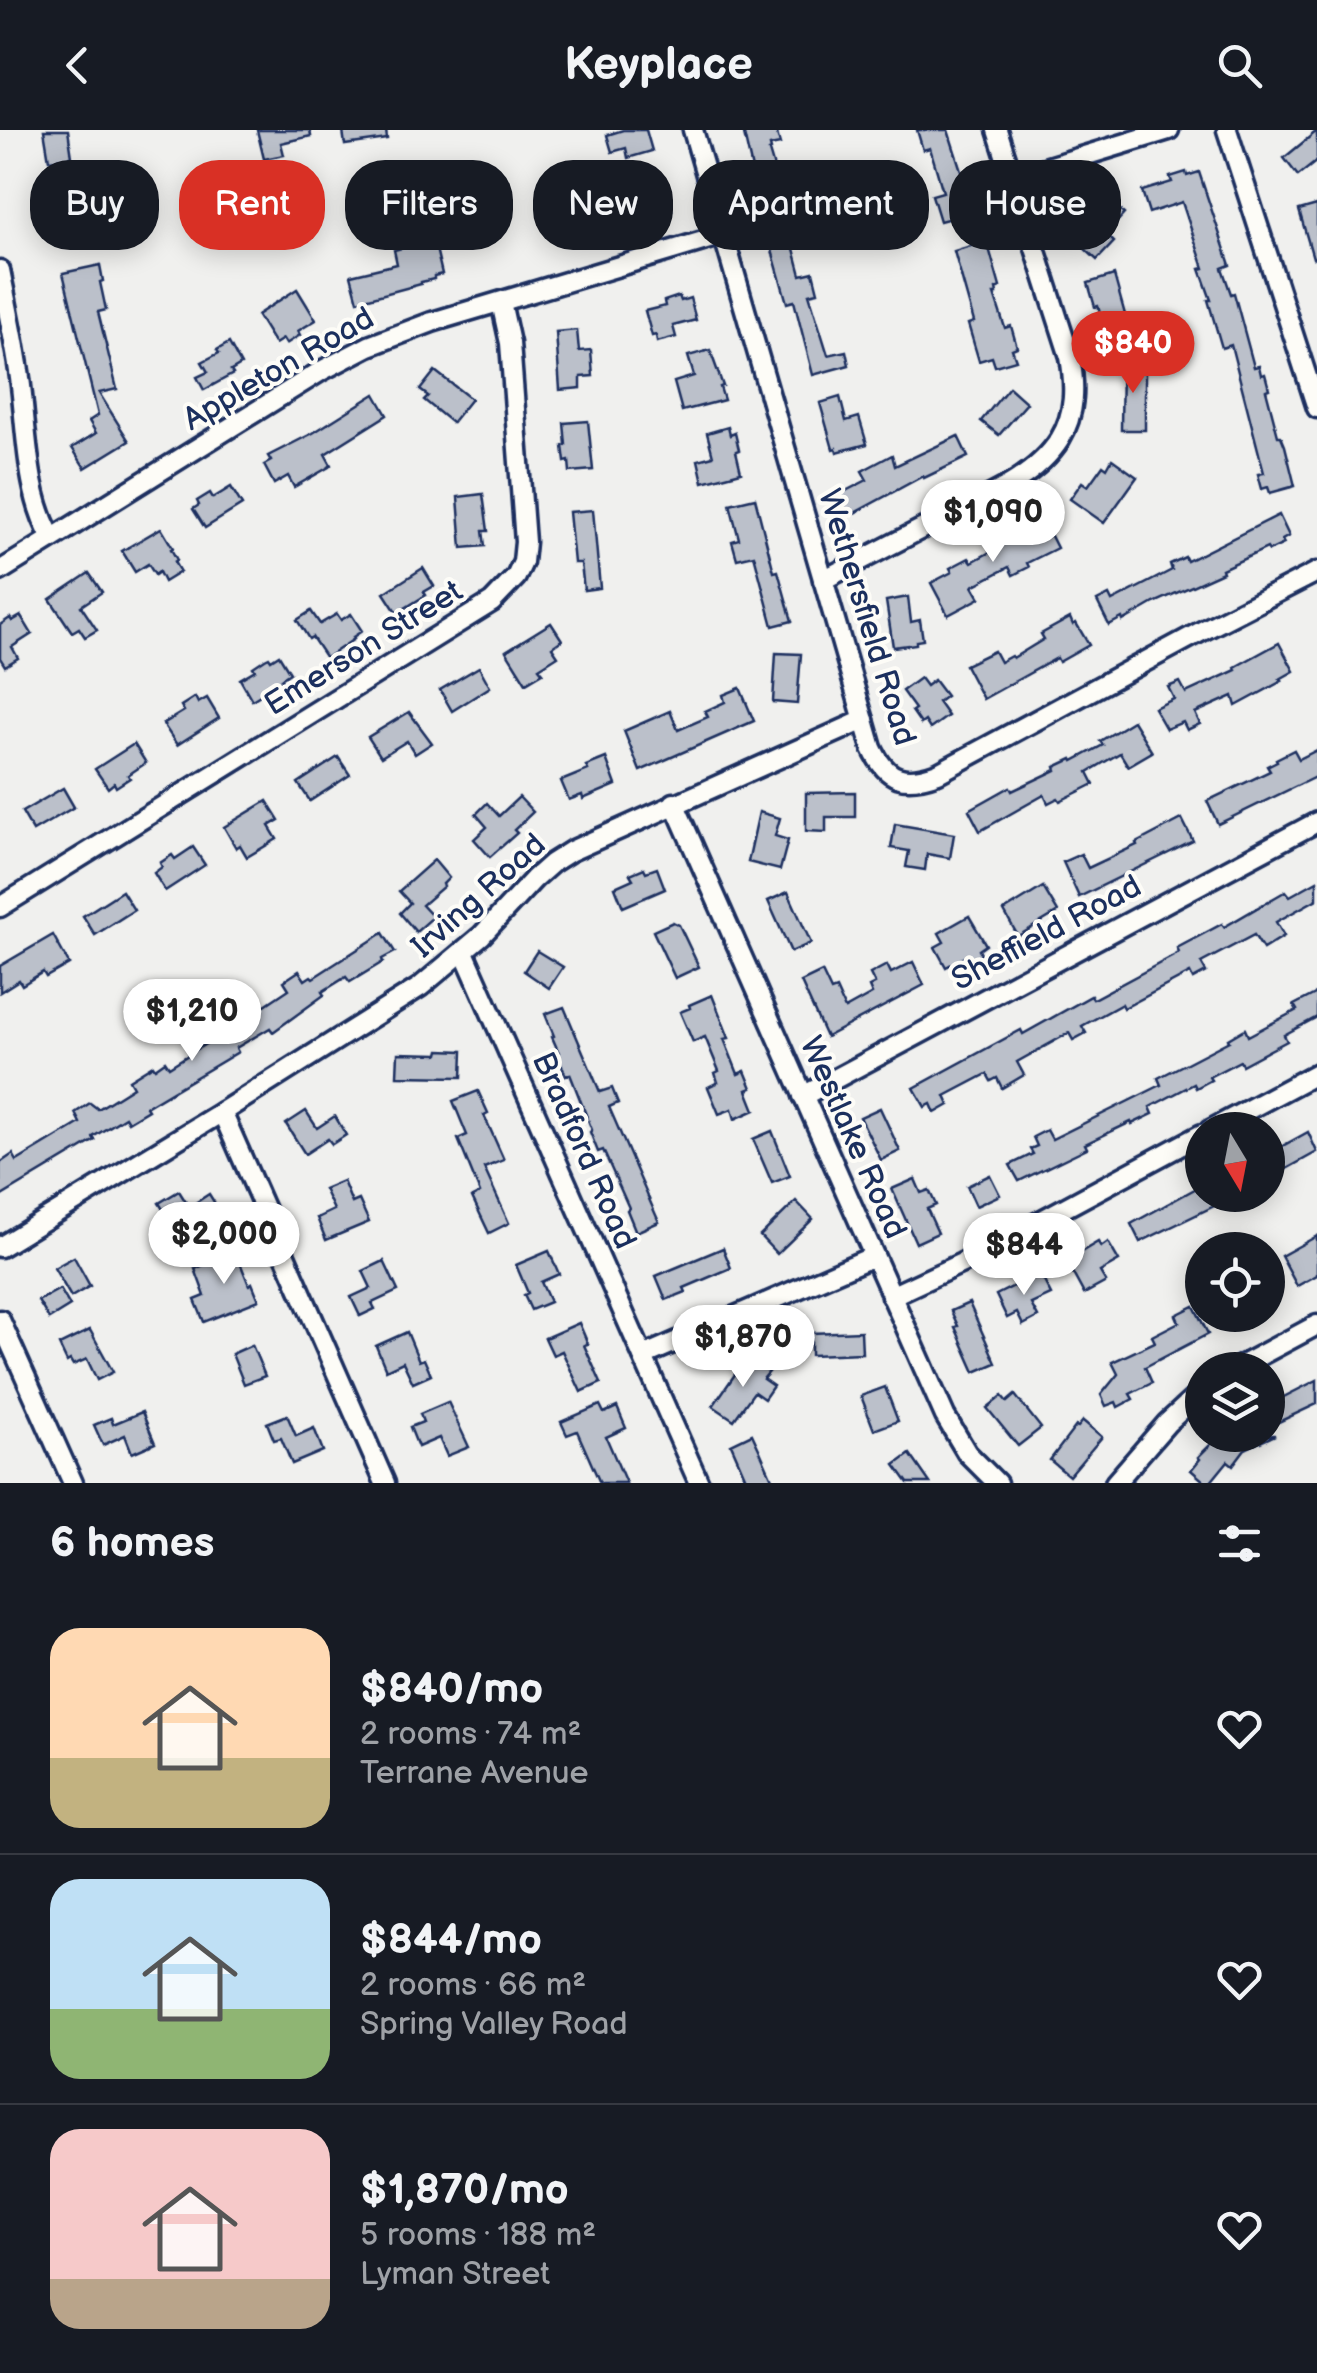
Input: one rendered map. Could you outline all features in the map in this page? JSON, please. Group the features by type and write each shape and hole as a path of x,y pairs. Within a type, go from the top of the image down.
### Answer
{"street":[{"name":"Wethersfield Road","path":"693,130 702,160"},
{"path":"997,130 1006,160"},
{"path":"1071,160 1169,130"},
{"path":"1228,130 1317,408"},
{"name":"Appleton Road","path":"0,571 345,358 399,334 693,244"},
{"name":"Wethersfield Road","path":"728,250 872,748 884,769 902,779 926,777 1317,572"},
{"path":"823,580 1018,478 1050,453 1068,422 1074,391 1070,357 1035,250"},
{"path":"0,270 18,360 35,500 52,538"},
{"name":"Emerson Street","path":"0,907 492,602 516,577 523,562 525,523 510,343 501,302"},
{"name":"Irving Road","path":"0,1247 420,987 464,952 552,863 591,840 864,720"},
{"name":"Westlake Road","path":"674,804 956,1437 997,1483"},
{"name":"Sheffield Road","path":"804,1096 1317,822"},
{"name":"Bradford Road","path":"464,952 698,1483"},
{"path":"1243,1112 1317,1072"},
{"path":"222,1112 385,1483"},
{"path":"892,1296 962,1263 1185,1143"},
{"path":"643,1356 874,1256"},
{"path":"0,1320 73,1483"},
{"path":"1266,1352 1317,1324"},
{"path":"1116,1483 1185,1407"}],"building":[{"path":"44,130 68,130 72,157 49,160"},
{"path":"257,130 310,130 311,136 281,143 284,155 264,159"},
{"path":"386,130 387,139 345,145 343,131"},
{"path":"646,130 652,151 628,158 626,148 612,152 607,135"},
{"path":"743,130 776,130 780,144 770,146 772,160 750,160"},
{"path":"917,130 948,130 958,160 949,160 949,219 940,221 932,195 943,192 930,148 923,150"},
{"path":"1317,131 1317,161 1298,176 1284,158"},
{"path":"1186,172 1187,176 1199,172 1230,265 1222,268 1231,294 1234,293 1254,367 1259,366 1261,375 1265,374 1278,436 1285,446 1295,486 1270,493 1268,487 1262,489 1258,474 1264,473 1231,345 1222,348 1200,269 1204,268 1182,202 1149,213 1142,191 1172,182 1170,177"},
{"path":"1317,205 1317,257 1313,258 1299,210"},
{"path":"394,250 436,250 442,274 421,284 358,301 351,275 397,264"},
{"path":"772,250 794,250 801,275 813,272 818,292 809,294 828,355 846,351 849,365 813,375 794,301 787,303"},
{"path":"990,250 1000,287 994,294 1005,328 1011,326 1016,360 995,366 992,357 979,361 968,324 974,322 954,251"},
{"path":"1086,250 1106,250 1097,260"},
{"path":"100,265 106,310 98,312 117,389 99,393 129,441 85,468 72,448 96,433 89,421 98,415 63,273"},
{"path":"1114,275 1129,329 1106,335 1088,283"},
{"path":"297,289 316,320 286,344 283,339 275,344 257,315"},
{"path":"679,296 681,301 690,298 696,320 673,326 676,337 657,342 645,311 665,306 664,301"},
{"path":"577,330 579,351 591,350 593,376 581,377 581,388 560,390 556,332"},
{"path":"229,343 241,365 204,390 197,377 208,372 202,362"},
{"path":"710,350 724,400 682,411 674,382 694,376 688,356"},
{"path":"1122,362 1145,362 1145,430 1121,430"},
{"path":"435,371 471,399 452,423 424,400 428,396 420,390"},
{"path":"1009,387 1027,403 999,435 981,421"},
{"path":"375,394 387,415 325,454 329,467 294,487 288,476 274,484 264,465 271,461 268,456"},
{"path":"840,397 846,421 859,417 867,444 837,452 820,403"},
{"path":"588,421 593,470 570,472 563,446 564,423"},
{"path":"728,427 730,435 735,433 741,472 703,482 698,460 713,456 707,433"},
{"path":"958,436 968,457 847,517 836,496 867,480 862,471 892,455 895,466"},
{"path":"1112,459 1137,477 1104,523 1070,499 1082,482 1088,486"},
{"path":"231,487 242,505 205,528 193,509 199,505 197,501 210,493 213,498"},
{"path":"483,494 488,531 483,531 485,546 462,548 458,497"},
{"path":"755,498 774,572 778,571 792,621 773,626 754,555 737,559 732,541 739,539 730,504"},
{"path":"593,510 600,588 584,590 581,563 574,563 569,512"},
{"path":"1279,515 1289,536 1282,540 1284,544 1269,551 1267,548 1109,625 1097,601 1109,595 1112,601 1172,570 1170,564 1185,557 1187,561"},
{"path":"1042,518 1057,548 1013,575 1009,567 973,586 980,598 948,615 931,583 952,572 950,568 969,558 972,562 999,547 996,542"},
{"path":"161,528 173,548 180,572 164,582 148,564 135,572 122,551"},
{"path":"423,568 434,586 397,613 384,593"},
{"path":"89,573 102,592 81,606 97,630 85,637 79,628 72,632 50,599"},
{"path":"908,597 911,622 920,620 923,640 893,647 886,601"},
{"path":"311,611 320,624 337,614 341,620 351,614 362,631 326,658 297,620"},
{"path":"21,616 32,634 12,647 18,658 5,666 0,658 0,625"},
{"path":"1070,618 1089,645 983,699 965,665 994,651 1000,662 1013,658 1044,639 1041,634"},
{"path":"551,623 562,640 552,647 558,656 539,668 543,673 526,683 506,651"},
{"path":"1279,643 1294,671 1282,681 1236,706 1233,696 1195,713 1200,724 1187,730 1183,722 1166,729 1154,708 1174,699 1168,687 1180,682 1186,693 1236,670 1235,667"},
{"path":"776,653 801,654 797,704 773,702"},
{"path":"279,655 290,673 252,700 240,679 265,659"},
{"path":"479,667 490,687 452,711 440,690"},
{"path":"920,678 926,686 934,680 946,696 938,702 948,716 930,729 925,721 921,724 902,691"},
{"path":"740,688 754,721 640,771 624,731 670,711 678,730 708,717 705,711 725,702 723,695"},
{"path":"195,697 198,703 207,698 219,718 177,745 163,724 184,711 181,706"},
{"path":"409,712 432,743 415,754 407,741 381,757 368,737"},
{"path":"1133,721 1152,752 1128,766 1120,753 1088,772 1094,784 1060,801 1058,798 1048,803 1044,795 980,831 969,810 1103,745 1100,741"},
{"path":"134,744 146,763 128,775 130,778 108,788 95,769"},
{"path":"1294,750 1299,759 1317,750 1317,776 1218,824 1207,801 1270,771 1267,766"},
{"path":"338,757 350,775 310,801 298,783"},
{"path":"606,758 616,785 583,799 582,795 569,800 561,781"},
{"path":"63,788 74,807 33,831 22,812"},
{"path":"855,792 855,817 826,817 826,832 806,831 806,793"},
{"path":"519,797 533,812 490,857 474,839 487,827 476,814 487,803 499,816"},
{"path":"267,801 279,820 269,826 277,839 247,857 240,845 236,848 224,827"},
{"path":"759,812 780,818 775,836 788,840 780,870 748,862"},
{"path":"1182,819 1193,841 1079,897 1063,862 1081,854 1088,868"},
{"path":"895,824 954,834 950,858 927,854 925,870 906,867 909,851 891,848"},
{"path":"193,847 205,865 165,891 154,873 162,867 160,863"},
{"path":"434,860 449,878 422,905 433,917 416,932 400,913 410,903 399,891"},
{"path":"644,868 646,872 657,868 665,889 623,907 615,887 633,879 630,874"},
{"path":"1317,881 1317,899 1276,922 1284,936 1263,949 1254,935 1201,963 1206,972 1193,979 1190,973 1124,1008 1122,1004 1082,1026 1086,1033 1073,1040 1069,1033 1017,1062 1024,1075 1002,1088 997,1078 991,1081 987,1074 945,1096 949,1105 935,1113 931,1104 925,1107 914,1088 1021,1030 1023,1034 1091,996 1093,999 1179,953 1177,948 1222,924 1224,927 1286,891 1290,896"},
{"path":"1043,887 1058,912 1018,936 1004,911"},
{"path":"122,891 134,910 95,935 83,916"},
{"path":"788,892 811,943 791,952 768,901"},
{"path":"969,916 986,945 979,950 981,954 967,961 964,957 946,967 935,947 944,942 939,933"},
{"path":"673,922 679,925 699,967 675,978 653,931"},
{"path":"383,933 395,952 383,962 350,982 346,977 273,1032 270,1028 236,1048 238,1052 146,1107 148,1110 128,1122 125,1117 93,1137 95,1140 0,1197 0,1163 13,1154 17,1161 80,1123 75,1113 90,1103 98,1109 133,1087 129,1080 153,1065 155,1068 165,1061 169,1067 215,1038 209,1030 233,1015 238,1023 289,989 284,981 299,971 305,980 313,978"},
{"path":"53,935 69,964 46,977 43,972 22,985 19,980 0,992 0,966"},
{"path":"537,951 563,967 549,988 524,971"},
{"path":"913,962 924,985 826,1037 801,982 822,972 845,1009 872,994 869,987 875,984 870,974 887,965 891,973"},
{"path":"1317,993 1317,1017 1284,1035 1287,1041 1209,1077 1211,1080 1196,1088 1194,1084 1150,1107 1153,1114 1085,1144 1087,1148 1019,1181 1010,1165 1033,1154 1030,1149 1037,1146 1033,1137 1047,1130 1052,1139 1161,1085 1158,1078 1245,1029 1248,1036 1297,1010 1294,1005"},
{"path":"712,995 738,1074 745,1071 752,1088 747,1090 755,1110 735,1119 732,1109 719,1114 708,1087 718,1082 715,1073 719,1071 705,1037 693,1042 680,1012"},
{"path":"564,1007 600,1092 612,1088 618,1103 609,1107 659,1222 636,1232 603,1150 598,1152 570,1074 566,1076 557,1054 545,1014"},
{"path":"440,1050 463,1051 462,1077 397,1076 398,1053 439,1054"},
{"path":"478,1091 504,1160 484,1168 509,1223 489,1233 472,1197 480,1193 458,1139 467,1135 453,1101"},
{"path":"880,1108 900,1151 881,1160 860,1117"},
{"path":"306,1111 317,1128 335,1116 346,1135 332,1144 328,1139 305,1154 286,1124"},
{"path":"772,1131 790,1176 772,1183 753,1139"},
{"path":"1308,1132 1317,1152 1285,1170 1285,1145"},
{"path":"990,1175 1000,1195 976,1206 967,1186"},
{"path":"915,1179 921,1193 929,1190 936,1205 927,1209 938,1233 916,1243 892,1189"},
{"path":"343,1181 352,1203 359,1200 369,1222 326,1240 317,1218 334,1210 324,1189"},
{"path":"179,1191 189,1207 209,1194 221,1213 207,1221 210,1226 194,1237 187,1226 177,1232 159,1203"},
{"path":"1185,1194 1185,1212 1202,1212 1140,1242 1131,1224"},
{"path":"796,1201 813,1219 777,1254 760,1236"},
{"path":"1317,1236 1317,1275 1297,1286 1285,1264 1285,1254"},
{"path":"1098,1242 1101,1247 1108,1242 1119,1261 1100,1272 1106,1282 1084,1294 1066,1261"},
{"path":"723,1248 731,1268 666,1300 656,1276"},
{"path":"235,1250 259,1300 204,1322 195,1300 205,1296 195,1269"},
{"path":"549,1251 559,1274 541,1282 550,1302 531,1310 516,1265"},
{"path":"74,1257 90,1286 71,1297 54,1268"},
{"path":"384,1261 398,1291 372,1303 375,1309 360,1316 351,1297 371,1288 363,1271"},
{"path":"1040,1273 1051,1295 1031,1304 1038,1317 1023,1325 1017,1313 1007,1318 996,1295"},
{"path":"60,1289 70,1306 49,1319 38,1301"},
{"path":"969,1303 996,1363 975,1372 951,1311"},
{"path":"1185,1310 1185,1332 1208,1334 1145,1367 1152,1383 1130,1394 1133,1399 1118,1407 1116,1402 1106,1406 1101,1395 1118,1374 1112,1362 1155,1342 1152,1336 1179,1322 1176,1315"},
{"path":"579,1323 601,1383 581,1392 562,1351 553,1355 545,1338"},
{"path":"90,1330 113,1372 97,1380 87,1359 73,1365 70,1360 67,1362 59,1345"},
{"path":"861,1331 862,1353 811,1355 811,1333"},
{"path":"407,1332 419,1361 424,1359 431,1375 413,1383 403,1362 386,1370 376,1346"},
{"path":"252,1345 265,1376 244,1384 232,1354"},
{"path":"749,1360 769,1372 763,1379 773,1386 764,1399 754,1392 734,1420 713,1406"},
{"path":"1317,1380 1317,1404 1285,1419 1285,1396"},
{"path":"885,1387 898,1421 874,1430 861,1396"},
{"path":"1015,1395 1041,1428 1018,1446 987,1408 1002,1396 1007,1402"},
{"path":"448,1402 469,1447 447,1456 439,1438 418,1447 410,1427 423,1422 420,1414"},
{"path":"600,1405 604,1413 617,1407 626,1428 606,1437 626,1483 600,1483 577,1431 567,1435 561,1422"},
{"path":"142,1412 155,1443 132,1453 125,1435 103,1445 94,1425 111,1418 113,1424"},
{"path":"287,1415 296,1436 314,1428 323,1451 292,1464 281,1438 274,1440 267,1423"},
{"path":"1083,1421 1102,1437 1069,1476 1050,1460"},
{"path":"752,1434 774,1483 748,1483 731,1444"},
{"path":"1203,1452 1243,1452 1233,1465 1228,1461 1210,1483 1191,1470"},
{"path":"910,1454 930,1483 908,1483 895,1465"}]}
